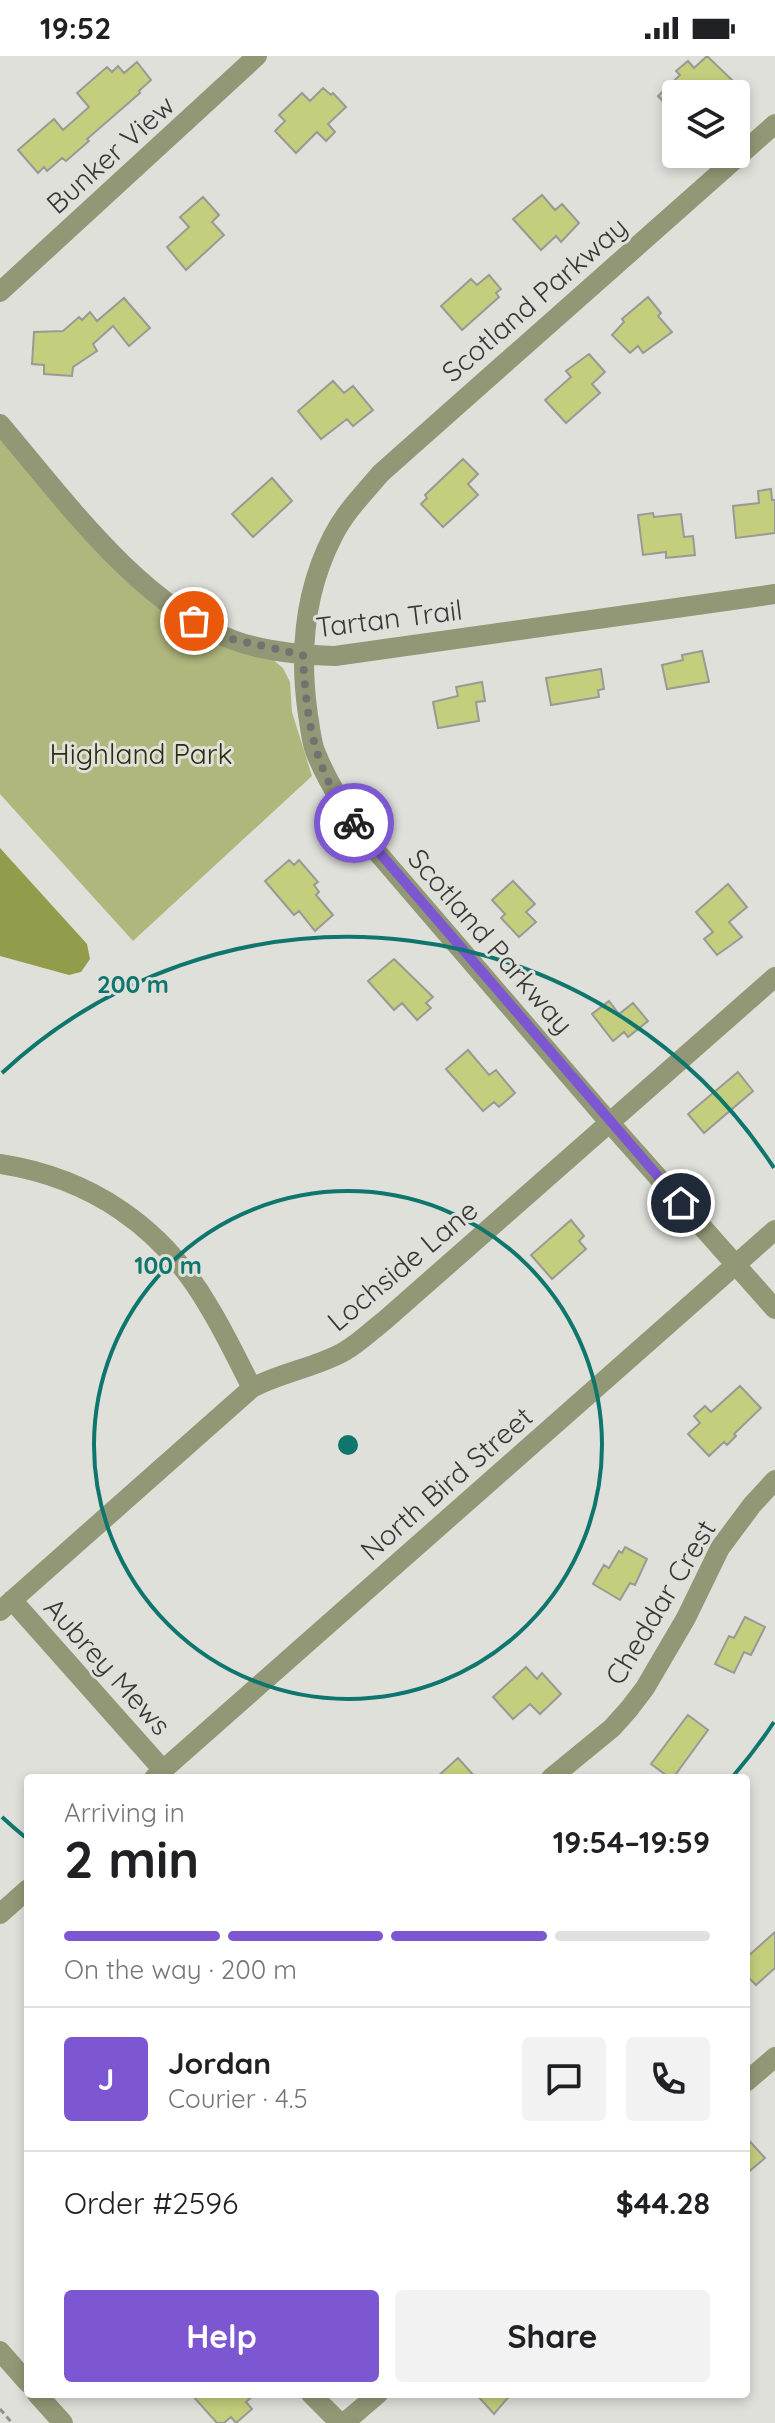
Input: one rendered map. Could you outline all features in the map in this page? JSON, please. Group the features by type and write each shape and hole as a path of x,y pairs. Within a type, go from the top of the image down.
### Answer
{"street":[{"name":"Bunker View","path":"0,292 257,56"},
{"name":"Scotland Parkway","path":"775,124 381,473 348,511 332,536 310,599 303,655 313,748 344,810 609,1122 775,1309"},
{"name":"Tartan Trail","path":"0,424 81,519 156,595 194,621 232,639 303,655 364,653 775,594"},
{"name":"Lochside Lane","path":"6,1606 252,1388 276,1375 345,1351 384,1321 775,977"},
{"path":"0,1164 26,1168 65,1181 109,1201 133,1219 178,1265 209,1305 252,1388"},
{"name":"North Bird Street","path":"158,1774 775,1230"},
{"name":"Cheddar Crest","path":"556,1774 612,1728 637,1699 686,1618 720,1548 775,1480"},
{"name":"Aubrey Mews","path":"6,1606 158,1774"},
{"path":"0,1914 24,1893"},
{"path":"750,2079 775,2057"},
{"path":"0,2351 24,2378"},
{"path":"41,2398 63,2423"},
{"path":"315,2398 342,2423 373,2398"}],"path":[{"path":"0,2409 12,2423"}],"green space":[{"name":"Highland Park","path":"0,436 123,577 182,625 236,649 271,658 283,668 290,682 292,712 312,776 133,941 0,794"}],"shaded area":[{"path":"0,848 87,944 90,959 81,972 69,975 0,956"}],"building":[{"path":"707,56 732,80 675,80 680,75 676,71 688,61 694,68"},
{"path":"137,62 151,80 140,93 66,161 62,158 47,171 44,167 38,173 18,150 54,119 63,130 89,107 77,93 107,67 112,72 118,66 124,73"},
{"path":"323,88 331,95 333,93 346,107 328,124 335,132 326,141 317,132 296,153 275,131 285,121 279,115 302,93 310,101"},
{"path":"542,195 555,210 562,204 579,223 561,242 556,236 541,250 513,219"},
{"path":"203,197 219,215 212,222 224,235 186,270 167,247 189,227 180,217"},
{"path":"489,275 501,289 496,293 499,297 462,330 441,306 471,279 477,285"},
{"path":"648,297 661,313 658,316 672,332 643,353 638,346 630,353 612,335 624,322 622,319"},
{"path":"124,298 150,328 129,346 113,326 93,344 97,351 73,367 72,376 44,374 44,365 32,364 34,332 63,331 90,312 97,321"},
{"path":"589,354 605,372 592,384 600,393 566,423 545,400 571,377 566,371"},
{"path":"333,381 344,393 353,386 373,410 353,426 347,419 321,439 298,411"},
{"path":"463,459 478,474 468,484 478,495 443,527 421,504 427,498 425,495"},
{"path":"272,478 292,501 253,537 232,514"},
{"path":"771,489 772,500 775,500 775,533 736,538 733,506 759,503 758,491"},
{"path":"653,513 654,517 681,514 684,537 693,536 695,555 666,558 666,552 643,555 638,515"},
{"path":"702,651 709,682 667,689 662,665 683,660 682,655"},
{"path":"601,669 604,689 598,690 599,697 551,705 546,678"},
{"path":"482,682 485,701 476,702 479,721 438,728 433,702 458,696 456,687"},
{"path":"289,860 294,865 299,860 318,882 314,885 319,892 316,895 333,915 315,931 299,911 294,915 265,881"},
{"path":"513,881 535,904 526,912 536,922 519,937 501,918 505,914 492,900"},
{"path":"728,884 747,907 729,922 742,937 717,955 704,939 713,932 696,912"},
{"path":"394,959 433,997 426,1003 431,1008 417,1020 402,1003 394,1010 368,981"},
{"path":"609,1001 619,1014 633,1003 648,1021 628,1037 624,1032 613,1041 592,1014"},
{"path":"468,1050 489,1075 496,1070 515,1093 499,1107 494,1102 483,1111 446,1069"},
{"path":"738,1072 753,1091 704,1133 688,1114"},
{"path":"571,1220 584,1236 579,1241 586,1249 552,1279 531,1255"},
{"path":"740,1386 761,1408 727,1445 724,1442 709,1456 688,1434 700,1423 694,1416 705,1406 711,1412"},
{"path":"625,1547 647,1559 635,1585 630,1583 620,1600 593,1584 604,1565 609,1568"},
{"path":"745,1617 765,1627 751,1655 744,1652 734,1673 715,1664 729,1636 734,1638"},
{"path":"526,1667 537,1679 542,1673 561,1694 540,1714 530,1704 513,1719 493,1697"},
{"path":"688,1715 708,1730 676,1774 665,1774 651,1764"},
{"path":"458,1758 472,1774 440,1774"},
{"path":"775,1932 775,1968 756,1985 750,1979 750,1954"},
{"path":"750,2141 765,2158 750,2171"},
{"path":"195,2398 250,2398 246,2402 252,2409 236,2423 231,2417 224,2423 217,2423"},
{"path":"480,2398 508,2398 494,2414"}],"way so far":[{"path":"194,621 232,639 303,655 313,748 335,794 354,823"}],"route":[{"path":"354,823 681,1203"}]}
